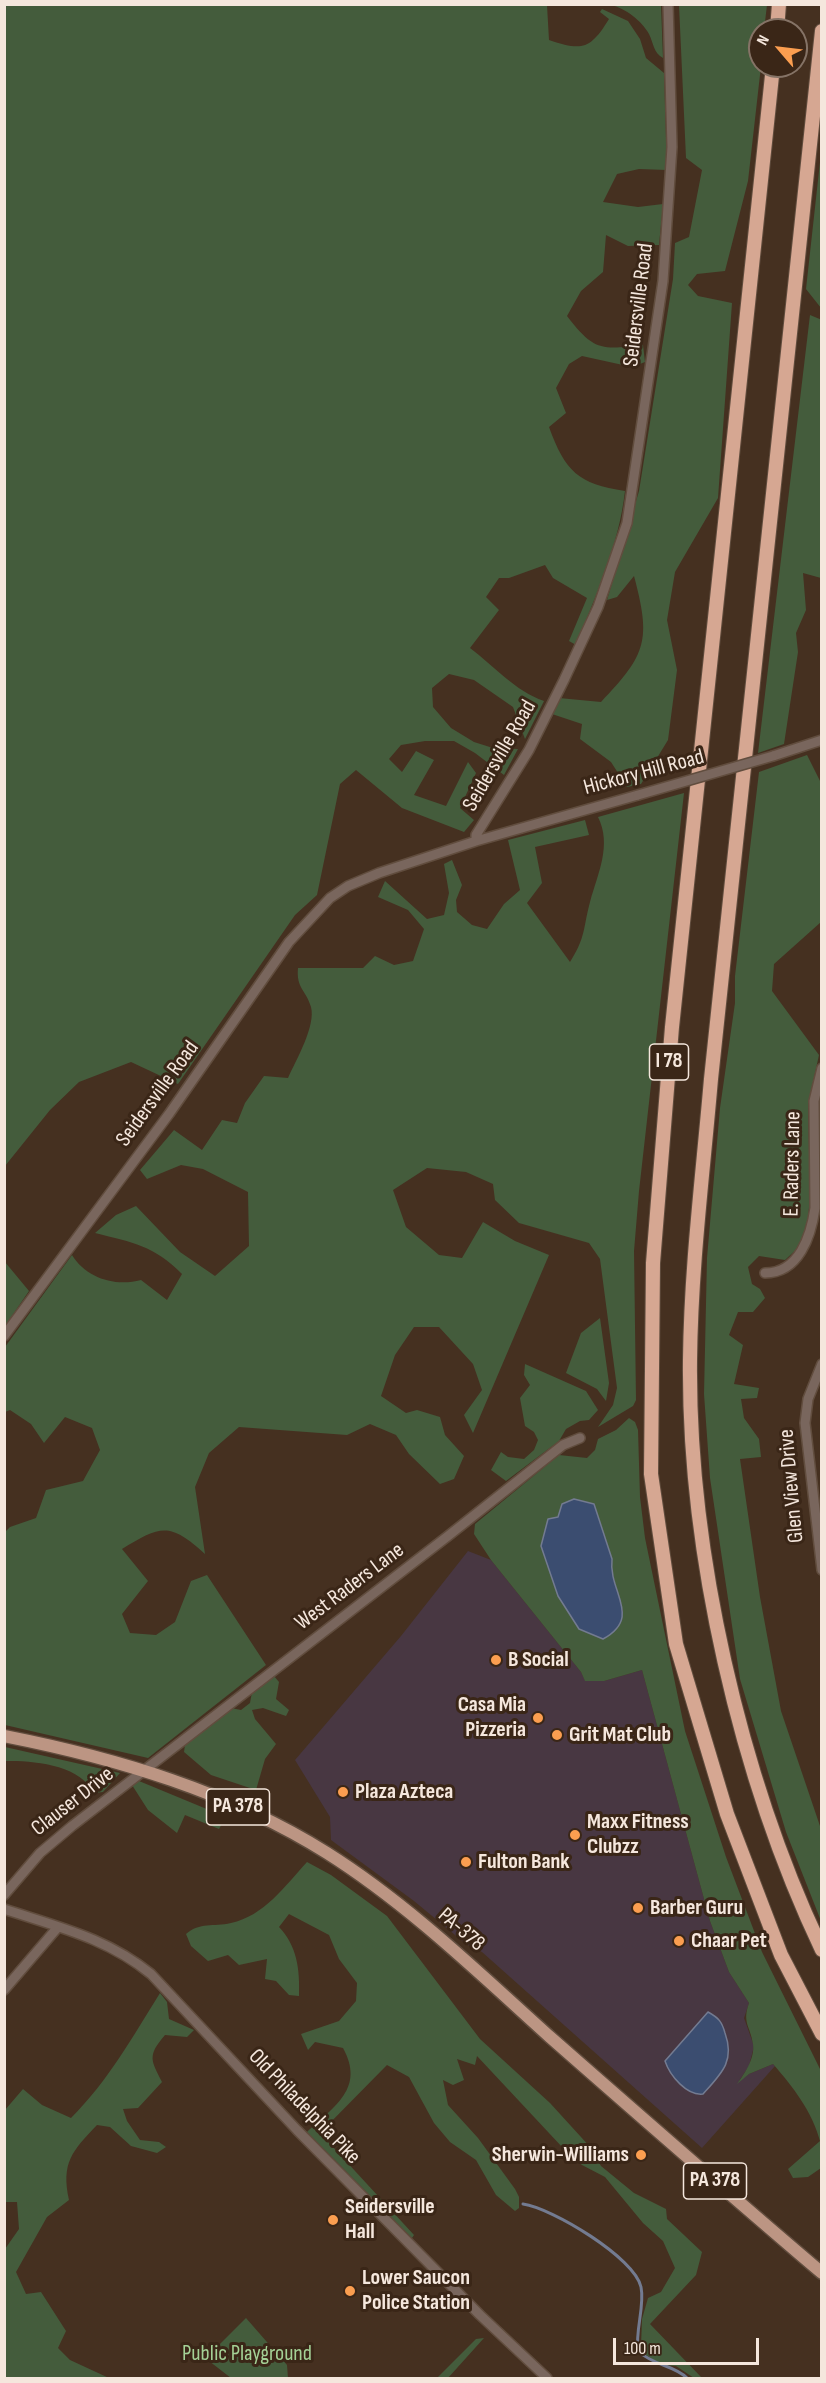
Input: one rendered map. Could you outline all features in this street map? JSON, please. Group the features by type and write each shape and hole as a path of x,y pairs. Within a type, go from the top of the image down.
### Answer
{"highway":[{"name":"I 78","path":"822,31 711,1079 695,1252 690,1361 695,1468 703,1539 718,1626 762,1800 822,1950"},
{"name":"I 78","path":"772,78 671,1039 653,1263 651,1474 676,1644 727,1814 781,1955 822,2034"}],"main road":[{"name":"PA-378","path":"4,1736 67,1748 146,1771 253,1813 326,1852 444,1942 646,2122 822,2272"}],"street":[{"name":"Seidersville Road","path":"4,1335 169,1114 289,942 316,910 345,887 360,880 476,841 477,835 529,750 564,680 598,608 627,523 663,281 672,147 668,4"},
{"name":"Hickory Hill Road","path":"476,841 822,740"},
{"name":"E. Raders Lane","path":"765,1273 774,1273 789,1265 808,1240 813,1224 815,1208 814,1101 822,1068"},
{"name":"Glen View Drive","path":"822,1364 808,1399 805,1423 822,1570"},
{"name":"West Raders Lane","path":"146,1771 562,1445 580,1438"},
{"name":"Clauser Drive","path":"4,1895 40,1853 146,1771"},
{"name":"Old Philadelphia Pike","path":"4,1909 111,1946 151,1974 297,2130 480,2315 547,2379"},
{"path":"4,1990 58,1927"}],"shaded area":[{"path":"468,1551 491,1560 585,1680 604,1681 642,1670 710,1921 729,1972 749,2003 744,2018 754,2046 749,2066 739,2081 773,2064 775,2066 702,2148 482,1952 466,1944 414,1901 331,1840 330,1817 295,1760 401,1636"}],"green space":[{"path":"5,5 547,5 549,40 570,46 584,45 596,37 609,19 600,12 602,9 628,21 640,39 646,58 664,73 667,170 639,169 617,174 603,202 638,207 663,204 659,245 628,246 606,235 603,272 581,291 567,316 584,336 599,346 617,348 643,345 645,362 632,367 582,356 569,364 556,388 566,413 549,427 561,455 575,473 585,479 625,491 612,550 576,645 569,641 587,598 553,578 545,565 509,578 499,578 486,597 499,610 470,648 514,685 544,701 525,739 513,707 474,680 449,674 432,688 433,707 451,728 474,742 493,748 518,749 504,775 475,753 454,741 425,741 401,745 389,759 402,772 416,751 434,760 414,795 446,806 468,762 476,773 460,808 474,820 464,832 402,808 356,770 340,784 317,895 295,915 178,1084 131,1062 79,1082 50,1110 5,1166"},
{"path":"611,5 661,5 663,58 655,50 642,24 627,12"},
{"path":"679,5 767,5 765,18 748,18 748,78 760,78 748,181 725,271 697,274 688,285 698,296 732,303 718,498 675,572 667,620 677,670 668,740 641,784 627,787 611,762 580,739 582,724 552,714 559,698 601,702 628,671 641,645 642,616 634,576 617,597 607,600 639,491 673,279 675,243 689,237 702,170 686,158"},
{"path":"821,153 821,308 806,289"},
{"path":"810,315 822,320 821,578 803,573 806,610 796,633 798,652 784,744 758,753"},
{"path":"807,755 821,783 821,922 774,964 772,991 819,1055 808,1105 810,1197 807,1229 800,1246 785,1260 759,1256 748,1267 752,1284 760,1289 765,1298 753,1312 738,1312 729,1335 743,1345 734,1384 759,1388 757,1398 741,1399 744,1418 759,1439 761,1457 740,1459 760,1597 781,1711 821,1829 821,1921 786,1832 740,1679 710,1478 704,1394 707,1258 720,1108 735,1003 735,976 759,772"},
{"path":"684,793 634,1251 636,1400 633,1406 598,1427 613,1405 617,1388 600,1259 589,1243 519,1223 495,1200 493,1184 466,1172 427,1168 393,1190 406,1227 439,1255 462,1258 483,1222 515,1241 549,1255 473,1433 464,1415 482,1390 473,1364 439,1327 414,1327 395,1355 381,1396 406,1413 417,1410 440,1417 445,1435 464,1456 454,1479 440,1484 409,1454 396,1435 370,1424 347,1435 239,1427 209,1453 195,1487 205,1554 183,1536 165,1530 146,1535 122,1549 148,1581 122,1614 130,1633 156,1635 175,1622 191,1581 207,1575 266,1665 148,1758 5,1725 5,1532 10,1527 36,1518 46,1490 83,1481 100,1450 92,1428 65,1417 44,1443 31,1424 10,1410 5,1412 5,1347 72,1255 85,1270 93,1275 111,1281 141,1280 167,1300 182,1274 172,1264 142,1246 95,1233 116,1215 136,1206 180,1252 215,1276 249,1246 248,1192 203,1169 181,1165 147,1179 140,1170 174,1130 202,1150 222,1120 237,1123 245,1103 264,1076 288,1078 304,1043 312,1015 309,1001 298,980 298,968 363,968 375,956 394,965 413,961 424,929 408,910 378,897 385,881 427,919 444,915 449,893 444,864 452,860 462,885 456,900 457,912 472,925 487,929 504,904 520,890 508,840 585,820 589,835 535,847 542,883 527,903 570,962 582,939 600,870 604,838 598,817"},
{"path":"5,1262 29,1291 5,1326"},
{"path":"600,1318 609,1383 606,1401 597,1389 566,1373 581,1333"},
{"path":"525,1364 586,1391 598,1410 589,1420 580,1421 566,1429 559,1441 506,1481 491,1470 501,1452 508,1457 524,1459 534,1450 538,1440 534,1432 525,1426 520,1398 530,1385 524,1375"},
{"path":"629,1418 635,1422 638,1430 640,1497 645,1538 685,1731 726,1857 762,1952 821,2071 821,2168 808,2177 793,2178 788,2169 820,2141 807,2110 788,2082 773,2064 749,2074 737,2084 751,2060 753,2049 746,2020 749,2003 729,1972 710,1921 642,1670 604,1681 585,1681 581,1672 491,1560 474,1534 475,1524 559,1455 587,1458 595,1450 598,1439 616,1430","holes":["574,1499 594,1504 612,1559 611,1568 623,1612 603,1639 579,1629 548,1520 559,1517 562,1504"]},
{"path":"274,1676 279,1682 276,1699 289,1710 286,1716 263,1708 252,1710 255,1719 276,1744 265,1759 256,1790 211,1775 184,1752 185,1745 231,1708 241,1710 250,1703 252,1692"},
{"path":"5,1747 120,1773 103,1792 93,1793 78,1776 67,1770 42,1763 5,1761"},
{"path":"139,1781 226,1817 219,1829 185,1815 177,1833 148,1810 132,1785"},
{"path":"307,1862 331,1875 387,1916 480,2039 550,2103 591,2148 601,2166 634,2193 666,2209 667,2219 702,2252 696,2275 650,2324 702,2378 694,2378 676,2366 662,2365 643,2353 641,2346 642,2319 648,2298 661,2292 675,2268 663,2241 643,2223 605,2177 582,2165 563,2148 477,2056 475,2065 457,2059 464,2080 453,2085 443,2080 448,2105 478,2138 515,2189 519,2197 519,2208 515,2211 496,2195 476,2160 450,2142 434,2123 409,2077 387,2065 320,2133 414,2235 412,2238 307,2132 328,2114 344,2095 351,2074 343,2048 315,2042 308,2050 301,2034 339,2021 356,2001 357,1983 339,1959 329,1935 289,1914 279,1927 294,1950 299,1976 299,1996 289,1995 276,1981 265,1979 267,1959 239,1965 228,1955 208,1961 191,1946 186,1934 196,1928 231,1923 254,1914 273,1899"},
{"path":"160,1993 167,2002 169,2019 194,2030 187,2037 165,2035 153,2053 153,2063 162,2082 138,2108 123,2109 127,2121 140,2140 159,2142 166,2147 157,2153 131,2146 110,2127 97,2125 81,2142 71,2158 66,2176 69,2200 47,2217 16,2272 26,2294 41,2292 66,2331 58,2348 70,2360 109,2378 5,2378 5,2249 19,2229 17,2202 5,2202 5,2110 23,2089 42,2105 71,2118 108,2074"},
{"name":"Public Playground","path":"246,2318 287,2365 288,2378 231,2378 209,2361 211,2353"},
{"path":"484,2338 448,2378 437,2378 476,2339"}],"water":[{"path":"574,1499 594,1504 612,1559 612,1571 621,1603 621,1622 615,1631 603,1639 579,1629 558,1596 541,1546 548,1519 558,1517 562,1504"},
{"path":"708,2012 723,2026 728,2043 727,2059 721,2073 710,2086 703,2094 697,2094 680,2084 665,2061"}],"waterway":[{"path":"523,2204 571,2224 591,2236 624,2262 641,2287 638,2351 687,2378"}],"place":[{"name":"B Social","path":"496,1660"},
{"name":"Casa Mia Pizzeria","path":"538,1718"},
{"name":"Grit Mat Club","path":"557,1735"},
{"name":"Plaza Azteca","path":"343,1792"},
{"name":"Maxx Fitness Clubzz","path":"575,1835"},
{"name":"Fulton Bank","path":"466,1862"},
{"name":"Barber Guru","path":"638,1908"},
{"name":"Chaar Pet","path":"679,1941"},
{"name":"Sherwin-Williams","path":"641,2155"},
{"name":"Seidersville Hall","path":"333,2220"},
{"name":"Lower Saucon Police Station","path":"350,2291"}]}
